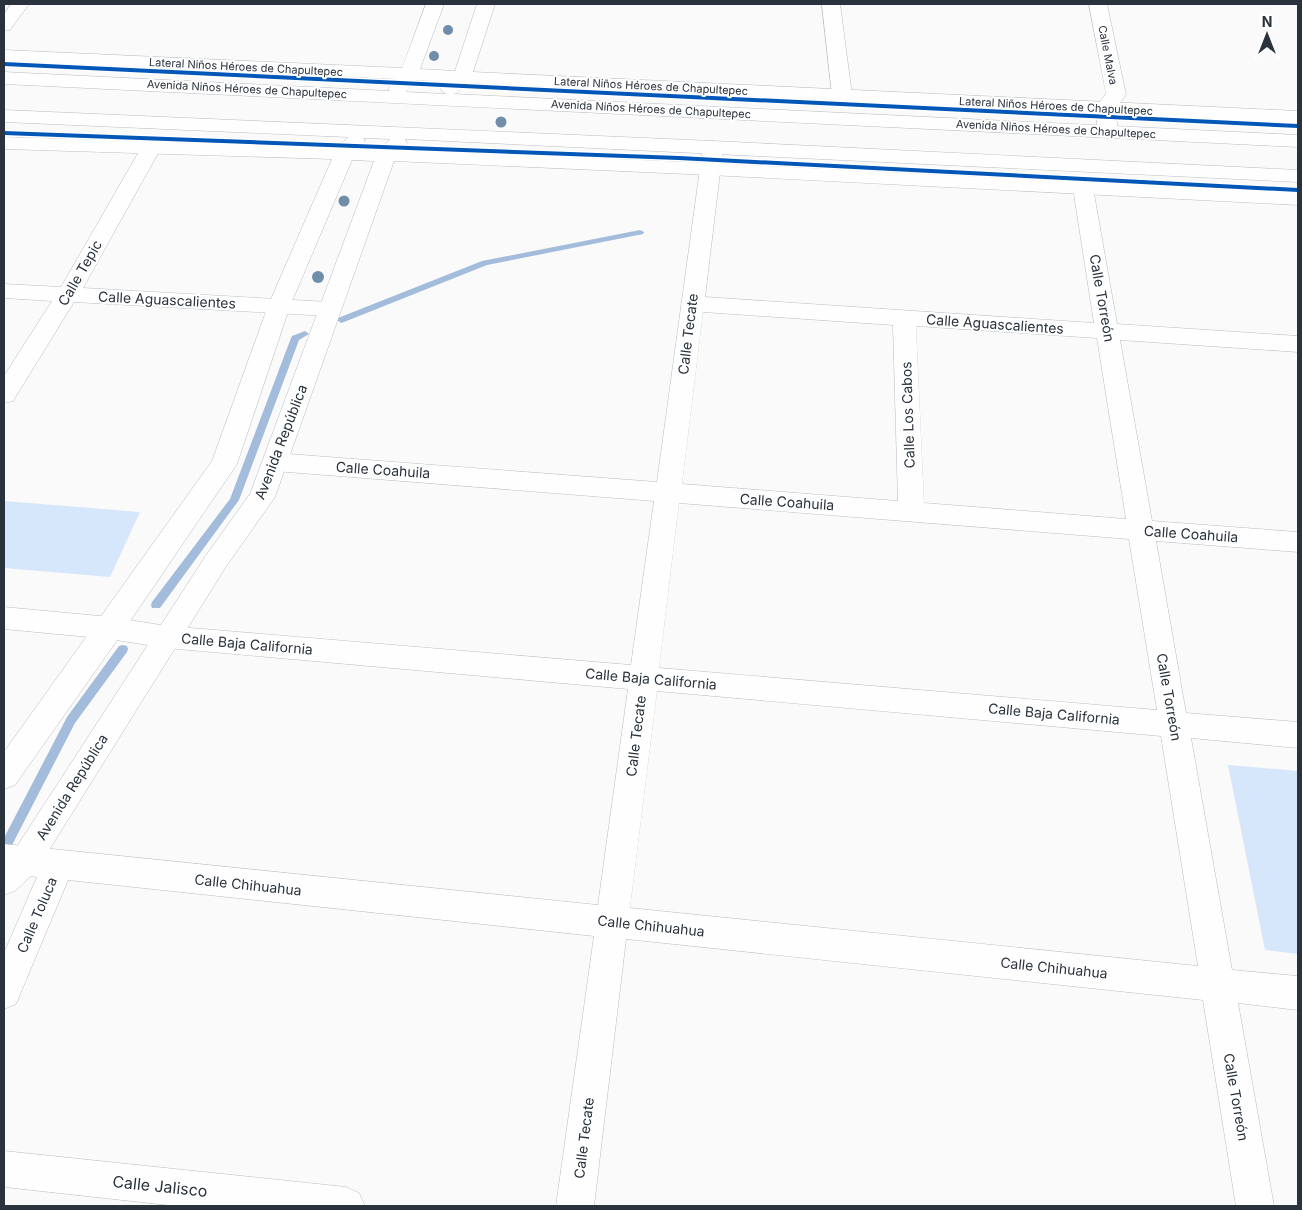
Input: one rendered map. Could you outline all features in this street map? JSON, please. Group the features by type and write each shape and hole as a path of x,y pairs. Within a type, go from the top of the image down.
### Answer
{"street":[{"path":"4,26 20,4"},
{"path":"4,776 224,464 279,306 344,154 409,75 435,4"},
{"name":"Avenida República","path":"11,867 167,638 216,561 262,497 386,155 462,77 486,4"},
{"path":"831,4 842,95"},
{"name":"Calle Malva","path":"1098,4 1116,95 1105,108"},
{"name":"Lateral Niños Héroes de Chapultepec","path":"4,55 1298,117"},
{"name":"Avenida Niños Héroes de Chapultepec","path":"4,78 1298,141"},
{"path":"1105,108 1108,131"},
{"path":"4,116 407,133 1083,188 1298,200"},
{"path":"68,118 151,148"},
{"path":"4,143 386,155 711,158 1298,176"},
{"name":"Calle Tepic","path":"4,395 68,294 151,148"},
{"name":"Calle Tecate","path":"575,1206 711,158"},
{"name":"Calle Torreón","path":"1083,188 1255,1206"},
{"name":"Calle Aguascalientes","path":"4,291 330,309"},
{"name":"Calle Aguascalientes","path":"692,304 1298,344"},
{"name":"Calle Los Cabos","path":"904,318 911,512"},
{"name":"Calle Coahuila","path":"275,462 1298,542"},
{"name":"Calle Baja California","path":"4,618 110,628 167,638 1298,735"},
{"name":"Calle Chihuahua","path":"11,867 58,865 1298,993"},
{"name":"Calle Toluca","path":"4,992 58,865"},
{"name":"Calle Jalisco","path":"4,1169 346,1206"}],"shaded area":[{"path":"4,501 140,512 110,577 4,568"},
{"path":"1228,765 1298,771 1298,954 1265,950"}],"waterway":[{"path":"341,320 485,263 640,232"},
{"path":"156,605 234,500 295,338 305,334"},
{"path":"7,843 71,720 123,649"}],"cycle path":[{"path":"4,64 1298,126"},
{"path":"4,133 679,158 1298,190"}]}
